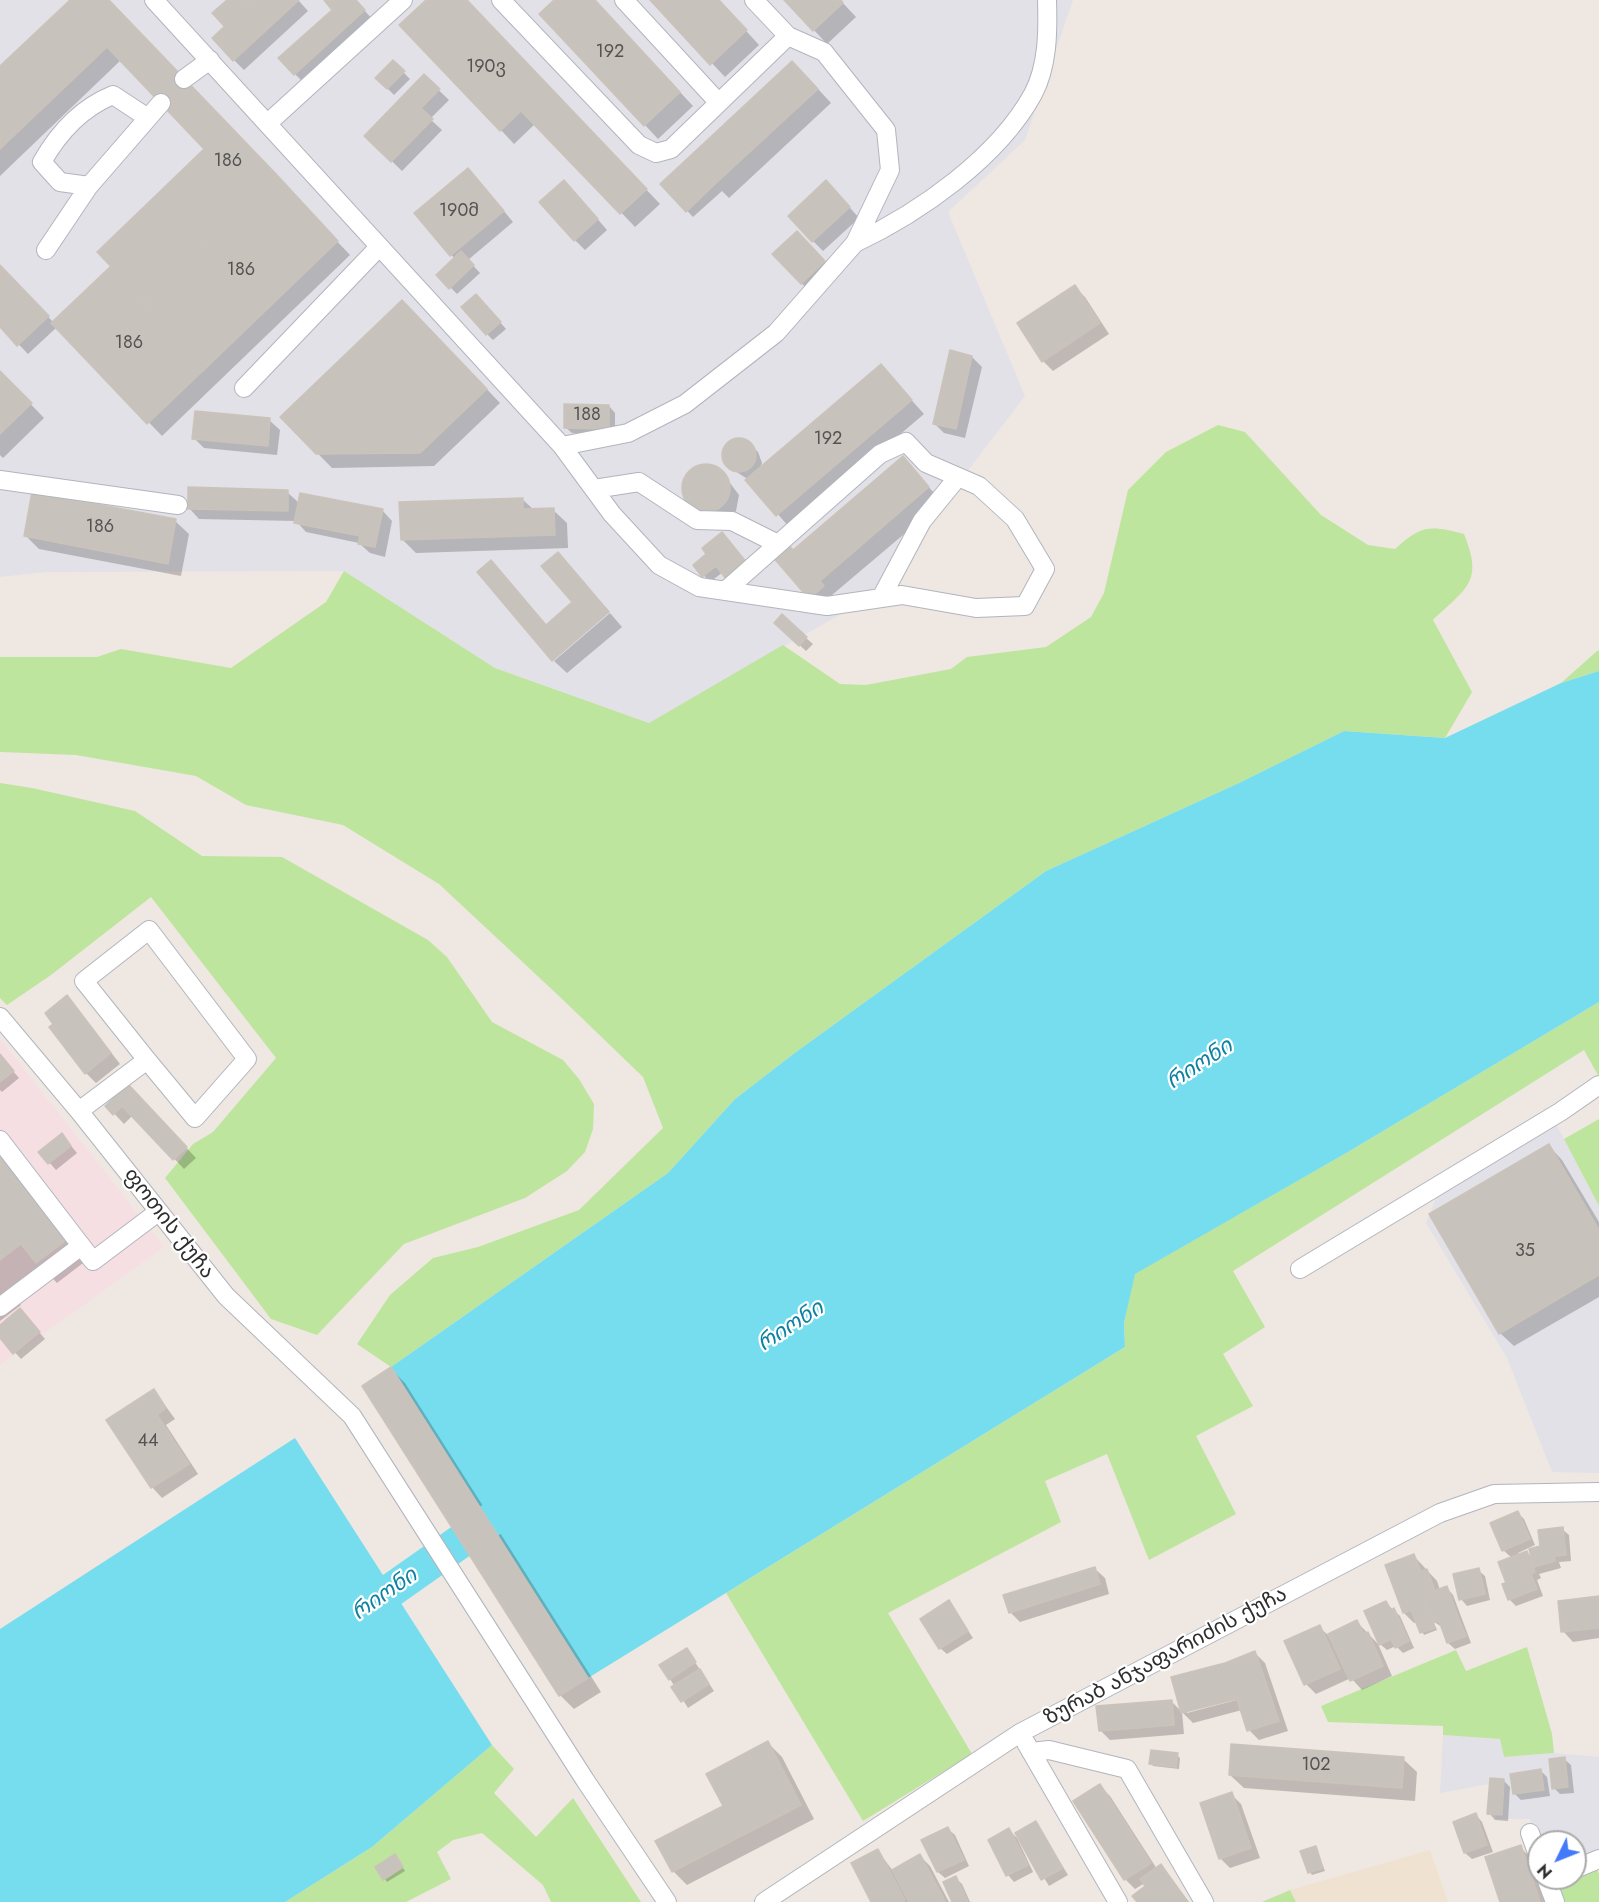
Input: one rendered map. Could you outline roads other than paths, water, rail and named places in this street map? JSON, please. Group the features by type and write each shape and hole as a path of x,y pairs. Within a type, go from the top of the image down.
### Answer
{"street":[{"path":"154,0 562,446 612,514 659,565 699,587 725,591 827,606 902,595 976,608 1025,606 1045,568 1015,519 979,486 926,463 906,442 880,454 725,591"},
{"path":"268,123 403,0"},
{"path":"624,0 719,103"},
{"path":"562,446 628,433 685,404 776,333 855,243 890,170 886,130 824,52 788,36 754,0"},
{"path":"855,243 893,225 954,180 999,142 1033,93 1048,41 1047,0"},
{"path":"509,3 639,144 656,153 671,149 788,36"},
{"path":"184,79 210,60"},
{"path":"89,186 60,182 42,162 56,137 93,103 113,95 148,118"},
{"path":"46,250 89,186 161,103"},
{"path":"244,388 379,247"},
{"path":"881,598 922,521 958,477"},
{"path":"0,480 178,505"},
{"path":"594,489 639,482 696,520 732,521 778,544"},
{"path":"149,930 247,1059 195,1118 147,1060 84,981 149,930"},
{"name":"ფოთის ქუჩა","path":"0,1017 79,1110 226,1296 352,1416 541,1712 667,1902"},
{"path":"79,1110 147,1060"},
{"path":"1300,1269 1560,1112 1599,1085"},
{"path":"0,1140 93,1261 158,1212"},
{"path":"0,1306 81,1246"},
{"name":"ზურაბ ანჯაფარიძის ქუჩა","path":"764,1902 1020,1733 1440,1513 1494,1494 1599,1492"},
{"path":"1020,1733 1118,1902"},
{"path":"1031,1752 1049,1750 1127,1769 1204,1902"}],"water":[{"path":"1599,671 1599,1002 1348,1152 1135,1274 1124,1323 1125,1347 588,1678 391,1367 668,1173 735,1099 796,1052 1046,871 1239,783 1344,731 1445,738 1561,683"},
{"path":"295,1438 492,1745 372,1847 285,1902 0,1902 0,1629"}],"waterway":[{"name":"რიონი","path":"353,1617 498,1515"}],"tunnel":[{"path":"161,103 184,79"}]}
